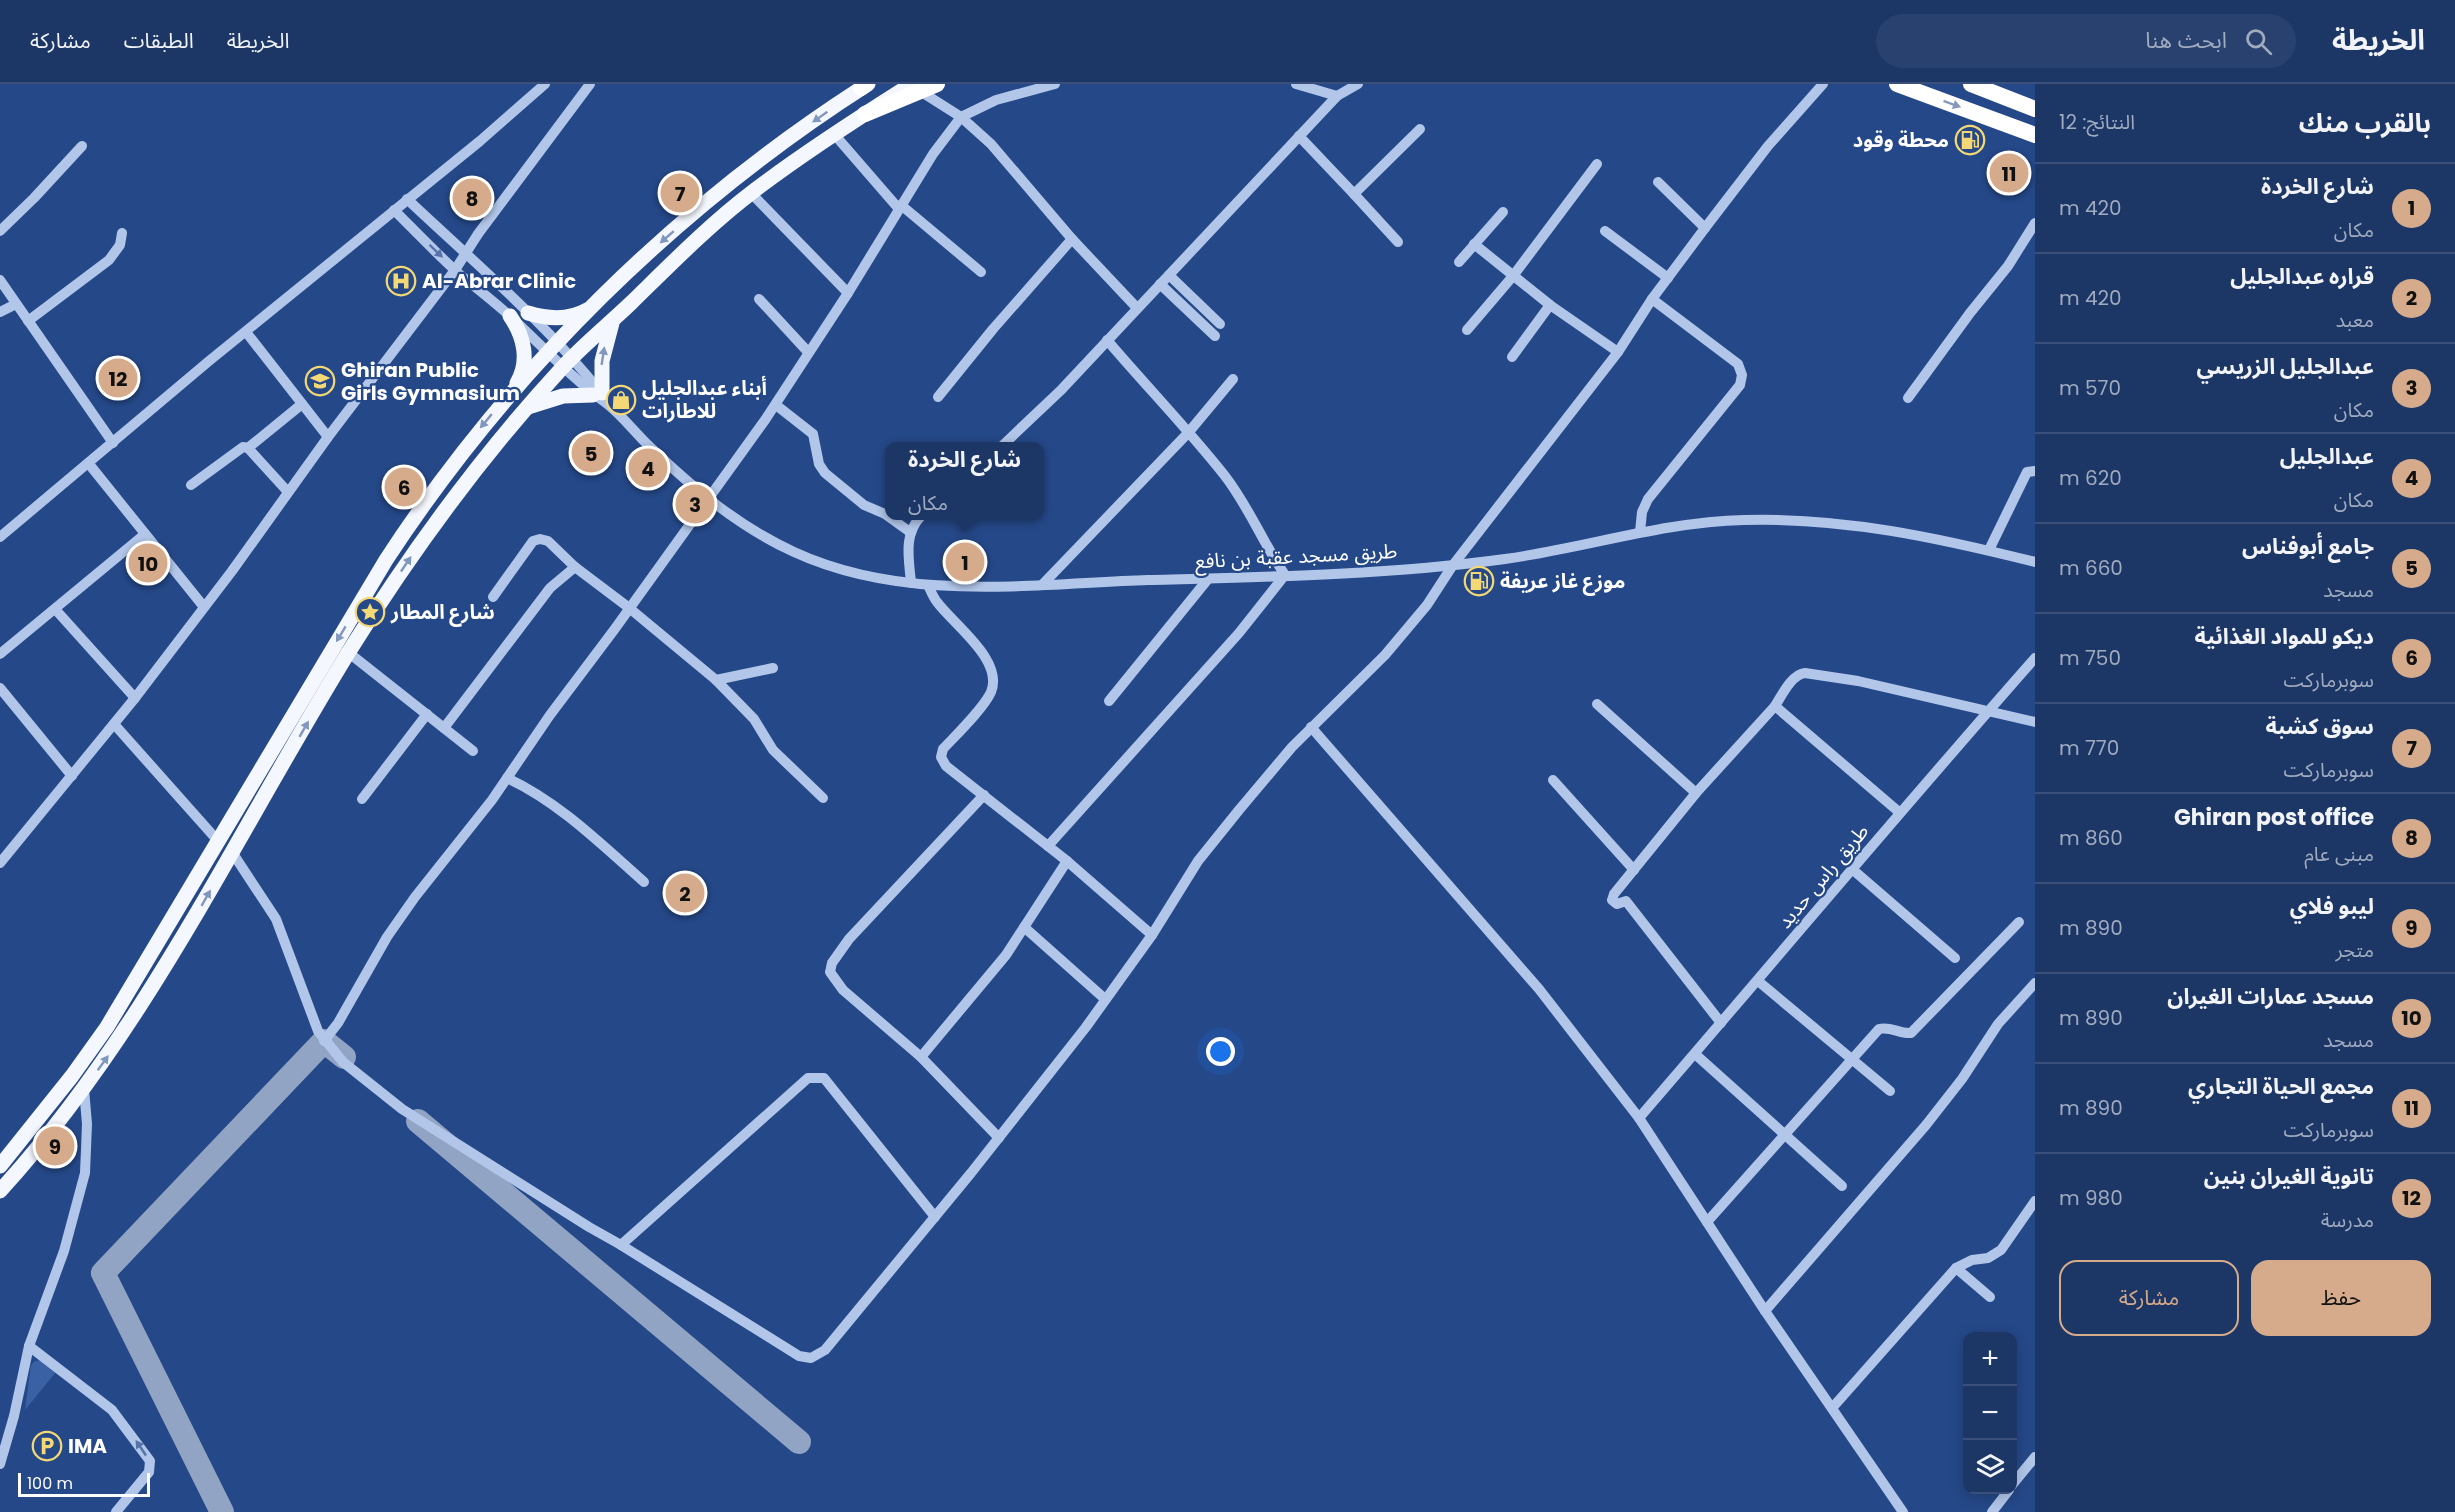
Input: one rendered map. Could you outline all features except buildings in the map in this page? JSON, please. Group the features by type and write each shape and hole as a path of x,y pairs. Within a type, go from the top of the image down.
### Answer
{"highway":[{"path":"865,114 916,87 937,84"},
{"path":"1897,84 2035,135"},
{"path":"1971,84 2035,109"}],"main road":[{"path":"0,1166 72,1076 107,1027 411,521 479,430 514,389 636,264 728,185 865,86"},
{"path":"0,1191 84,1089 120,1039 349,653 431,527 464,482 567,363 691,244 751,193 865,114"},
{"path":"528,313 541,317 562,318 582,312 594,305"},
{"path":"510,316 521,335 524,357 523,369 514,389"},
{"path":"525,409 564,396 601,398 604,350 614,320"}],"street":[{"path":"0,537 545,84"},
{"path":"0,863 135,698 204,607 328,437 455,270 478,234 590,84"},
{"path":"324,1041 338,1023 387,936 409,904 507,778 550,715 776,405 933,154 961,117 996,100 1055,84"},
{"path":"1296,84 1337,96"},
{"path":"1007,442 1062,389 1337,96 1358,84"},
{"path":"232,852 276,919 318,1031 343,1062 402,1108 589,1227 799,1356 811,1358 825,1350 999,1138 1152,936 1198,861 1262,781 1311,727 1391,649 1427,605 1453,565 1618,352 1652,299 1705,228 1768,146 1823,84"},
{"path":"916,87 961,117 991,144 1072,239 1137,308"},
{"path":"1354,194 1420,129"},
{"path":"834,134 900,207 981,272"},
{"path":"1299,136 1398,242"},
{"path":"0,231 82,146"},
{"path":"1467,330 1513,276 1597,164"},
{"path":"1658,182 1705,228"},
{"path":"751,193 848,293"},
{"path":"408,199 528,313 553,348"},
{"path":"394,210 455,270 553,348"},
{"path":"1459,262 1503,212"},
{"path":"1908,398 1970,313 2008,267 2035,223"},
{"path":"1605,231 1668,278"},
{"path":"27,321 109,260 120,245 123,233"},
{"path":"938,397 993,329 1072,239"},
{"path":"1474,244 1550,305 1618,352"},
{"path":"1169,275 1220,324"},
{"path":"0,280 113,443"},
{"path":"1160,284 1215,336"},
{"path":"759,298 808,352"},
{"path":"1640,531 1642,512 1648,499 1740,385 1742,375 1738,364 1652,299"},
{"path":"0,312 16,304"},
{"path":"1512,357 1550,305"},
{"path":"246,332 328,437"},
{"path":"1048,846 1239,633 1285,575 1269,551 1248,510 1226,477 1107,340"},
{"name":"طريق مسجد عقبة بن نافع","path":"553,348 662,458 707,498 751,530 817,562 872,577 911,583 1042,585 1208,579 1453,565 1534,554 1640,531 1698,523 1744,520 1808,521 1906,532 2035,562"},
{"path":"1042,585 1188,433 1233,379"},
{"path":"191,485 239,448 248,448 302,404"},
{"path":"776,405 813,434 819,464 825,472 864,505 885,514"},
{"path":"248,448 288,492"},
{"path":"89,464 204,607"},
{"path":"1989,550 2027,472 2035,471"},
{"path":"893,520 910,532"},
{"path":"911,583 908,548 910,532 918,520"},
{"path":"0,654 145,534"},
{"path":"493,597 536,540 548,542 575,567 717,680 754,719 773,750 823,798"},
{"path":"444,728 550,588 575,567"},
{"path":"1109,701 1208,579"},
{"path":"928,585 935,600 969,637 988,662 992,672 993,683 987,698 943,749 941,757 946,766 1067,861 1152,936"},
{"path":"55,609 135,698"},
{"path":"349,653 472,751"},
{"name":"طريق راس حديد","path":"1639,1118 1758,981 1899,812 2035,658"},
{"path":"717,680 773,668"},
{"path":"1721,1023 1626,901 1613,903 1612,900 1614,894 1696,793 1775,706 1794,678 1805,673 1858,681 2035,722"},
{"path":"0,688 72,776"},
{"path":"1597,704 1696,793"},
{"path":"1775,706 1899,812"},
{"path":"362,799 426,714"},
{"path":"114,724 218,841"},
{"path":"1311,727 1539,989 1639,1118 1765,1311 1903,1512"},
{"path":"507,778 530,789 568,817 644,882"},
{"path":"1553,780 1634,870"},
{"path":"984,795 849,939 832,963 830,972 843,990 921,1057 999,1138"},
{"path":"921,1057 1006,955 1067,861"},
{"path":"1852,869 1955,958"},
{"path":"1707,1222 1879,1029 1887,1027 1911,1033 2019,922"},
{"path":"1024,927 1105,999"},
{"path":"1758,981 1890,1090"},
{"path":"1765,1311 1926,1125 1962,1078 1998,1024 2035,983"},
{"path":"1695,1054 1842,1186"},
{"path":"621,1245 808,1078 815,1076 824,1078 935,1217"},
{"path":"0,1464 14,1416 28,1346 64,1251 85,1173 87,1124 84,1089"},
{"path":"1833,1407 1956,1268 1972,1260 1988,1258 2001,1250 2035,1202"},
{"path":"1956,1268 1990,1298"},
{"path":"28,1346 112,1410 150,1461 150,1470 116,1512"},
{"path":"2017,1480 2035,1457"},
{"path":"1992,1512 2006,1494"}],"shaded area":[{"path":"41,1360 56,1372 25,1410 31,1365"}],"taxiway":[{"path":"222,1512 103,1273 324,1041 344,1057"},
{"path":"418,1121 799,1442"}],"place":[{"name":"محطة وقود","path":"1970,140"},
{"name":"مجمع الحياة التجاري","path":"2009,173"},
{"name":"سوق كشبة","path":"680,193"},
{"name":"Ghiran post office","path":"472,198"},
{"name":"Al-Abrar Clinic","path":"401,281"},
{"name":"تانوية الغيران بنين","path":"118,378"},
{"name":"Ghiran Public Girls Gymnasium","path":"320,381"},
{"name":"أبناء عبدالجليل للاطارات","path":"621,400"},
{"name":"جامع أبوفناس","path":"591,453"},
{"name":"عبدالجليل","path":"648,468"},
{"name":"ديكو للمواد الغذائية","path":"404,487"},
{"name":"عبدالجليل الزريسي","path":"695,504"},
{"name":"شارع الخردة","path":"965,562"},
{"name":"مسجد عمارات الغيران","path":"148,563"},
{"name":"موزع غاز عريفة","path":"1479,581"},
{"name":"شارع المطار","path":"370,612"},
{"name":"قراره عبدالجليل","path":"685,893"},
{"name":"ليبو فلاي","path":"55,1146"},
{"name":"IMA","path":"47,1446"}]}
